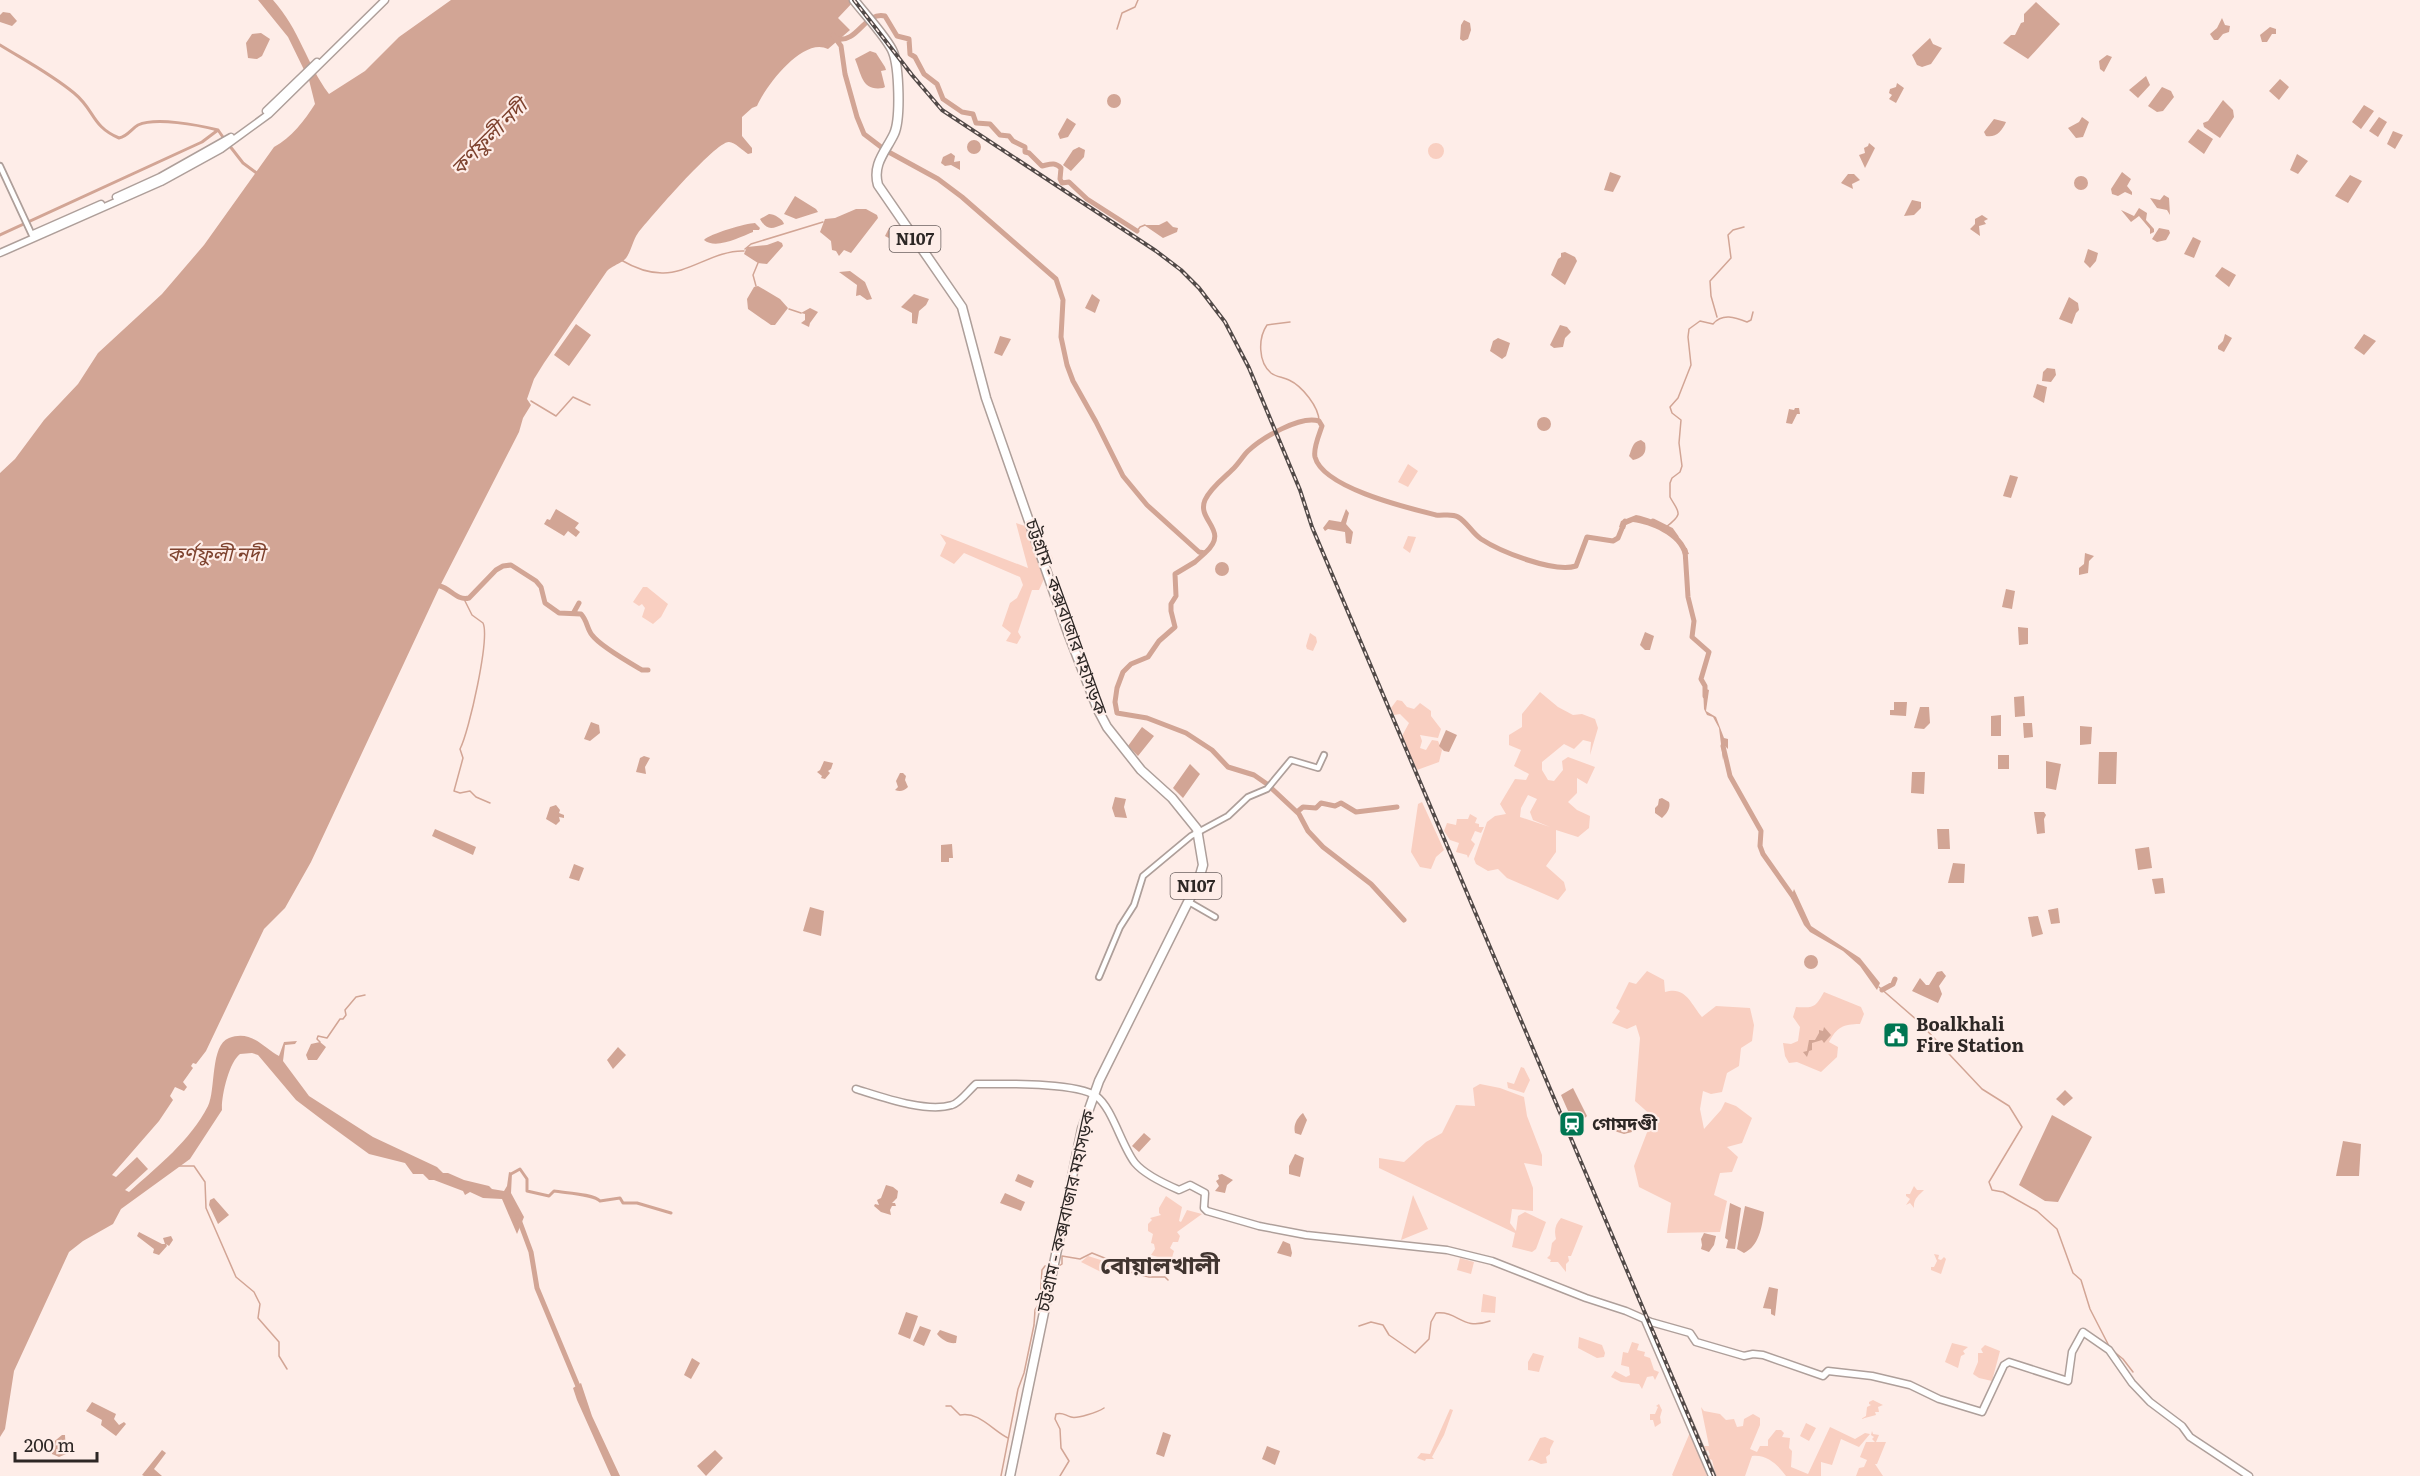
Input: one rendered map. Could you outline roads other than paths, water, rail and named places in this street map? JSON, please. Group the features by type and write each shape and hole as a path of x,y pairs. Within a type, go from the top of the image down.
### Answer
{"highway":[{"name":"চট্টগ্রাম - কক্সবাজার মহাসড়ক","path":"854,0 894,55 899,110 896,130 881,157 876,174 881,190 956,296 966,321 986,398 1064,622 1098,710 1107,727 1141,770 1172,798 1197,829 1203,865 1189,902 1099,1081 1082,1129 1010,1476"}],"main road":[{"path":"0,251 161,182 220,147 269,114 379,0"},
{"path":"319,62 385,0"},
{"path":"0,251 31,232 160,177 220,147"},
{"path":"856,1089 891,1100 931,1107 954,1105 976,1084 1069,1088 1094,1094 1100,1100 1135,1164 1179,1190 1190,1185 1202,1190 1205,1193 1204,1208 1207,1211 1259,1226 1306,1235 1435,1249 1481,1259 1517,1270 1548,1284 1645,1319 1690,1333 1696,1342 1734,1354 1763,1355 1823,1376 1828,1371 1881,1378 1910,1385 1939,1399 1983,1412 2004,1365 2009,1362 2068,1381 2072,1352 2083,1332 2109,1350 2138,1389 2182,1426 2190,1437 2249,1476"},
{"path":"1645,1319 1712,1476"}],"street":[{"path":"0,166 31,232"},
{"path":"1099,976 1120,927 1134,905 1143,876 1191,836 1228,816 1248,797 1267,789 1291,760 1318,768 1324,755"},
{"path":"1189,902 1215,917"}],"water":[{"name":"কর্ণফুলী নদী","path":"258,0 273,0 282,11 329,94 365,71 399,37 451,0 855,0 838,18 850,30 828,49 818,47 797,56 776,76 757,106 742,117 742,136 752,148 752,153 748,154 729,142 722,145 697,167 638,233 626,258 607,271 544,363 534,379 527,399 531,405 523,418 519,432 440,586 311,862 285,908 264,929 206,1051 196,1064 193,1063 191,1066 193,1068 183,1082 187,1087 184,1091 175,1087 170,1096 173,1100 159,1121 112,1175 116,1177 137,1157 148,1169 125,1190 129,1192 183,1142 208,1106 216,1058 223,1042 229,1038 244,1036 257,1041 279,1056 284,1042 297,1041 295,1044 285,1045 283,1061 309,1096 373,1137 437,1167 443,1173 489,1186 492,1189 504,1191 509,1172 512,1173 511,1193 524,1217 517,1234 502,1199 483,1198 470,1192 465,1195 463,1191 429,1180 423,1174 413,1174 405,1163 369,1154 296,1100 258,1055 240,1054 232,1064 226,1080 222,1110 190,1159 121,1209 113,1224 69,1252 14,1371 5,1429 0,1437 0,473 15,459 44,420 78,384 98,353 162,294 204,245 274,147 297,128 315,104 309,80 288,37"},
{"path":"2036,2 2060,24 2028,59 2003,43 2011,35 2015,35 2021,23 2024,22 2024,14"},
{"path":"3,12 10,13 17,21 12,26 0,22 0,15"},
{"path":"2222,18 2225,25 2230,26 2229,32 2223,34 2218,40 2214,40 2210,34 2217,28"},
{"path":"1464,20 1470,23 1471,30 1468,39 1463,41 1460,39 1461,25"},
{"path":"2270,27 2276,29 2276,34 2272,34 2267,42 2262,42 2260,35"},
{"path":"261,33 270,39 262,56 257,59 248,58 246,43 252,34"},
{"path":"1930,38 1933,44 1942,48 1931,64 1922,67 1917,65 1912,55"},
{"path":"870,51 876,53 885,67 886,70 881,71 885,87 883,88 867,85 855,59"},
{"path":"2107,55 2112,57 2104,72 2100,69 2099,61"},
{"path":"2146,76 2150,85 2138,98 2129,90"},
{"path":"2280,79 2289,87 2279,100 2269,91"},
{"path":"1897,83 1904,88 1896,103 1889,99 1892,95 1889,93"},
{"path":"2162,87 2171,91 2174,97 2163,111 2157,112 2148,106"},
{"path":"1114,94 1119,96 1121,101 1119,106 1114,108 1109,106 1107,101 1109,96"},
{"path":"2223,100 2233,110 2234,117 2220,138 2204,127 2203,123 2208,121"},
{"path":"2364,105 2374,111 2361,129 2352,122"},
{"path":"2082,117 2089,122 2083,137 2076,138 2068,128 2079,122"},
{"path":"2379,117 2387,122 2378,137 2369,131"},
{"path":"1067,118 1076,124 1068,137 1060,139 1058,134"},
{"path":"1994,119 2006,122 1998,133 1986,136 1984,132"},
{"path":"2198,129 2213,139 2204,154 2188,142"},
{"path":"2393,131 2403,135 2395,149 2387,144"},
{"path":"971,140 977,140 981,147 977,154 971,154 967,150 967,144"},
{"path":"1869,143 1875,148 1865,168 1859,155 1865,153 1864,148"},
{"path":"1079,147 1085,150 1084,157 1071,171 1063,165 1073,150"},
{"path":"951,153 955,156 954,162 960,161 960,170 941,163 943,157"},
{"path":"2297,154 2308,161 2298,174 2290,170"},
{"path":"1610,172 1621,176 1613,192 1604,190"},
{"path":"2122,172 2131,179 2127,186 2132,195 2125,192 2118,196 2112,194 2111,189"},
{"path":"1848,174 1854,174 1860,180 1852,184 1853,189 1841,183"},
{"path":"2350,175 2362,181 2348,203 2335,196"},
{"path":"2081,176 2086,178 2088,183 2086,188 2081,190 2076,188 2074,183 2076,178"},
{"path":"2164,195 2169,198 2170,215 2167,210 2157,208 2150,198 2160,200"},
{"path":"795,196 818,212 796,219 784,214"},
{"path":"1912,200 1921,202 1921,208 1914,215 1904,216"},
{"path":"2139,208 2147,213 2146,220 2154,232 2150,234 2150,229 2139,216 2131,222 2121,210 2134,216"},
{"path":"856,209 866,209 878,218 851,253 844,250 839,256 836,251 832,250 831,241 820,232 825,219 835,218"},
{"path":"769,214 778,217 784,224 773,228 765,226 760,219"},
{"path":"1982,215 1988,219 1984,221 1986,224 1979,226 1980,236 1970,229 1975,224 1975,219"},
{"path":"1167,221 1173,227 1178,228 1177,232 1163,238 1144,225 1159,225"},
{"path":"755,223 760,228 759,230 753,230 735,239 715,244 704,240 728,229"},
{"path":"897,225 913,241 908,248 885,236 889,228"},
{"path":"2159,228 2169,230 2170,233 2166,240 2157,242 2152,239"},
{"path":"2193,237 2201,241 2194,258 2184,254"},
{"path":"778,241 783,246 767,264 758,263 744,254 747,247 767,245"},
{"path":"2088,249 2098,253 2096,261 2090,268 2084,262"},
{"path":"1565,252 1575,257 1577,261 1565,285 1551,275 1561,253"},
{"path":"2222,267 2236,275 2229,287 2215,276"},
{"path":"850,271 865,282 872,299 867,300 860,295 856,296 857,285 839,272"},
{"path":"758,286 780,299 788,308 775,325 771,325 748,309 747,299 754,287"},
{"path":"914,294 929,299 919,311 917,324 912,323 912,313 901,307"},
{"path":"1092,294 1100,300 1095,313 1085,308"},
{"path":"2069,297 2078,303 2079,310 2072,324 2059,319"},
{"path":"810,308 818,312 809,327 801,323 805,320 805,314 801,313"},
{"path":"576,324 591,335 569,366 554,355"},
{"path":"1560,325 1567,327 1571,332 1565,338 1563,347 1554,348 1550,345"},
{"path":"2225,334 2232,338 2224,352 2218,349 2218,346"},
{"path":"2364,334 2376,341 2364,355 2354,348"},
{"path":"1000,336 1011,339 1002,356 994,353"},
{"path":"1498,338 1510,343 1506,356 1502,359 1490,351 1493,341"},
{"path":"2047,368 2055,369 2056,375 2051,382 2042,381 2043,372"},
{"path":"2037,384 2047,387 2044,403 2033,397"},
{"path":"1799,408 1800,414 1797,414 1792,424 1786,423 1789,409 1794,410"},
{"path":"1541,417 1547,417 1551,424 1547,431 1541,431 1537,427 1537,421"},
{"path":"1641,440 1645,443 1645,452 1633,460 1629,456 1632,448 1636,442"},
{"path":"2010,475 2018,477 2011,498 2003,496"},
{"path":"556,509 579,523 575,528 580,532 576,537 568,531 564,536 544,524 547,519 550,520"},
{"path":"1346,509 1349,513 1346,524 1353,532 1351,544 1346,543 1345,532 1328,529 1325,531 1323,528 1329,520 1341,522"},
{"path":"1636,515 1660,523 1675,533 1686,546 1689,554 1683,555 1676,542 1655,528 1633,522 1626,525 1625,529 1619,527 1621,521"},
{"path":"2085,553 2094,556 2089,561 2088,573 2079,575 2079,568 2084,564"},
{"path":"1219,562 1225,562 1229,569 1225,576 1219,576 1215,572 1215,566"},
{"path":"2006,589 2015,591 2012,609 2002,607"},
{"path":"2018,627 2028,628 2028,644 2019,645"},
{"path":"1645,632 1654,636 1650,650 1645,650 1640,645"},
{"path":"1703,688 1709,690 1706,711 1716,717 1724,738 1728,739 1728,749 1725,746 1723,760 1719,728 1713,717 1707,715 1704,709"},
{"path":"2024,696 2025,716 2015,717 2014,697"},
{"path":"1894,702 1907,702 1906,716 1890,715 1890,710 1894,710"},
{"path":"1920,707 1929,707 1930,723 1924,729 1914,728"},
{"path":"2001,715 2001,736 1991,736 1991,716"},
{"path":"591,722 599,725 600,733 590,741 584,739"},
{"path":"2023,723 2032,723 2033,737 2024,738"},
{"path":"2080,726 2092,727 2091,744 2080,745"},
{"path":"1142,727 1154,736 1138,756 1128,746"},
{"path":"1446,730 1457,735 1449,752 1439,746"},
{"path":"2099,752 2117,752 2116,784 2098,784"},
{"path":"1998,755 2009,755 2009,769 1998,769"},
{"path":"644,756 650,758 645,767 646,774 636,772 640,758"},
{"path":"824,761 833,763 825,779 821,778 822,776 817,772"},
{"path":"2046,761 2061,764 2056,790 2046,788"},
{"path":"1190,764 1200,774 1183,798 1173,788"},
{"path":"1912,772 1925,772 1924,794 1911,793"},
{"path":"900,773 906,776 908,787 899,791 895,790 898,787 896,781"},
{"path":"1115,797 1126,799 1124,807 1127,818 1115,817 1112,808"},
{"path":"1662,798 1669,804 1662,818 1655,813 1655,808 1659,799"},
{"path":"556,805 564,818 559,817 560,821 556,825 546,819 550,807"},
{"path":"2034,812 2044,812 2046,815 2045,833 2037,834"},
{"path":"435,829 476,847 473,855 432,836"},
{"path":"1937,829 1949,829 1950,849 1938,849"},
{"path":"952,844 953,858 949,858 949,862 941,862 941,845"},
{"path":"2149,847 2152,868 2138,870 2135,849"},
{"path":"1953,863 1965,864 1964,883 1948,883"},
{"path":"574,864 584,868 579,881 569,878"},
{"path":"2163,878 2165,893 2155,894 2152,879"},
{"path":"1794,889 1811,926 1860,958 1880,983 1877,990 1860,966 1843,951 1810,932 1804,925 1791,898"},
{"path":"810,907 824,911 821,936 803,931"},
{"path":"2058,908 2060,923 2051,924 2048,910"},
{"path":"2038,916 2043,934 2032,937 2028,917"},
{"path":"1808,955 1814,955 1818,962 1814,969 1808,969 1804,965 1804,959"},
{"path":"1942,971 1946,976 1939,986 1942,994 1938,1003 1912,991 1920,978 1926,985 1929,985 1937,972"},
{"path":"1824,1027 1831,1035 1824,1043 1822,1040 1812,1043 1812,1050 1809,1051 1807,1057 1803,1052 1807,1051 1809,1040 1815,1040 1819,1030 1823,1031"},
{"path":"320,1042 326,1047 317,1060 308,1060 306,1055 311,1044"},
{"path":"618,1047 626,1055 613,1069 607,1060"},
{"path":"1573,1088 1587,1116 1577,1125 1572,1120 1561,1095"},
{"path":"2065,1090 2073,1098 2064,1106 2056,1099"},
{"path":"1303,1113 1307,1120 1301,1135 1295,1133 1295,1127 1297,1119"},
{"path":"2052,1115 2092,1137 2058,1202 2045,1201 2019,1185"},
{"path":"1623,1119 1633,1127 1632,1132 1624,1134 1611,1130 1617,1120"},
{"path":"1144,1133 1151,1139 1139,1152 1132,1146"},
{"path":"2343,1141 2361,1144 2359,1176 2336,1176"},
{"path":"1295,1154 1304,1158 1300,1177 1289,1174 1289,1166"},
{"path":"1018,1174 1034,1181 1031,1188 1015,1181"},
{"path":"1222,1174 1233,1180 1227,1185 1225,1193 1215,1191 1219,1186 1216,1181 1219,1179 1218,1175"},
{"path":"886,1185 898,1191 897,1198 892,1203 896,1206 892,1206 891,1215 881,1212 874,1206 879,1205 877,1200 881,1198"},
{"path":"1005,1193 1025,1202 1021,1211 1000,1203"},
{"path":"214,1198 229,1215 218,1224 209,1205 210,1200"},
{"path":"1730,1203 1741,1208 1735,1249 1726,1248 1728,1240 1725,1238"},
{"path":"1745,1206 1764,1212 1761,1230 1756,1241 1744,1253 1737,1249"},
{"path":"139,1232 162,1244 165,1244 163,1238 171,1236 173,1240 169,1246 166,1244 167,1246 159,1255 153,1253 154,1249 137,1236"},
{"path":"1704,1233 1716,1236 1709,1252 1701,1249 1701,1239"},
{"path":"1283,1241 1290,1244 1291,1257 1277,1253"},
{"path":"1769,1287 1778,1289 1775,1316 1771,1314 1771,1309 1763,1308"},
{"path":"906,1312 918,1316 910,1339 898,1334"},
{"path":"920,1326 931,1330 924,1346 913,1341"},
{"path":"940,1330 957,1336 956,1343 941,1338 937,1334"},
{"path":"692,1358 700,1363 691,1379 684,1375"},
{"path":"581,1383 592,1416 620,1476 611,1476 577,1400 573,1388"},
{"path":"92,1402 116,1414 114,1419 119,1425 124,1422 126,1424 116,1436 101,1425 102,1420 86,1411"},
{"path":"1163,1432 1171,1435 1164,1457 1156,1454"},
{"path":"65,1435 66,1454 59,1457 52,1454 51,1444"},
{"path":"1267,1446 1280,1451 1275,1465 1262,1459"},
{"path":"162,1450 166,1453 154,1469 162,1476 142,1475"},
{"path":"715,1450 723,1458 706,1476 697,1466"}],"waterway":[{"path":"1117,29 1122,13 1135,7 1138,0"},
{"path":"837,39 851,36 872,18 885,16 897,36 909,39 910,54 915,57 924,74 937,84 943,99 962,112 973,114 976,123 990,124 1000,135 1009,136 1013,141 1025,147 1025,152 1042,166 1053,164 1059,166 1062,183 1069,182 1087,199 1137,231"},
{"path":"833,35 841,46 845,74 864,134 885,150 938,179 962,197 1056,279 1063,300 1061,337 1073,381 1123,476 1147,505 1199,552 1205,553 1215,538 1203,507 1211,491 1248,451 1262,440 1292,424 1311,420 1319,421 1322,426 1315,457 1321,468 1333,478 1349,487 1388,502 1436,515 1455,516 1481,539 1501,550 1528,560 1555,567 1576,566 1587,537 1613,541 1618,538 1625,521"},
{"path":"0,45 65,86 81,99 103,128 119,138 138,125 155,122 189,124 218,130"},
{"path":"0,235 202,142 218,130 225,140"},
{"path":"229,145 243,163 258,174"},
{"path":"745,249 751,244 823,222"},
{"path":"1137,231 1145,225"},
{"path":"1717,317 1711,296 1710,281 1731,258 1728,235 1733,230 1744,227"},
{"path":"621,260 646,271 672,272 723,254 744,251"},
{"path":"756,286 753,275 758,263"},
{"path":"789,309 801,313"},
{"path":"1666,527 1678,515 1670,497 1670,483 1672,478 1680,472 1682,466 1679,443 1681,420 1672,413 1670,407 1678,398 1691,365 1689,329 1700,321 1713,324 1725,317 1747,322 1751,320 1753,312"},
{"path":"1290,322 1267,325 1261,343 1264,363 1271,373 1289,380 1304,392 1313,403 1319,421"},
{"path":"531,401 556,416 573,397 590,405"},
{"path":"1653,521 1671,530 1676,537"},
{"path":"1685,550 1688,597 1694,621 1692,637 1709,652 1701,679 1705,686 1705,696"},
{"path":"1205,553 1175,574 1176,596 1171,604 1175,627 1159,641 1148,657 1131,664 1123,672 1117,688 1115,702 1117,713 1147,718 1186,733 1212,750 1228,767 1254,775 1267,784 1299,814 1308,831 1323,847 1371,884 1404,920"},
{"path":"440,586 461,598 469,598 496,570 511,565 536,581 541,587 545,603 559,613 581,614 590,633 596,639 642,670 648,670"},
{"path":"464,599 472,615 483,623 484,647 478,685 460,749 463,758 454,791 460,793 470,791 476,797 490,803"},
{"path":"574,612 579,603"},
{"path":"1723,746 1730,776 1761,831 1760,846 1763,854 1794,898"},
{"path":"1297,812 1303,807 1316,808 1321,803 1335,806 1341,803 1356,812 1397,807"},
{"path":"1882,990 1893,984 1895,979"},
{"path":"1879,987 1918,1021 1982,1089 2009,1106 2022,1127 1989,1182 1992,1190 2003,1192 2037,1211 2057,1229 2073,1273 2081,1280 2090,1309 2109,1346"},
{"path":"320,1042 317,1039 318,1036 327,1038 340,1019 346,1015 345,1010 356,997 365,995"},
{"path":"178,1166 194,1166 205,1182 206,1208 236,1277 254,1292 260,1304 258,1318 279,1342 279,1356 287,1369"},
{"path":"511,1174 520,1169 527,1179 527,1191 549,1196 554,1191 579,1194 600,1201 620,1198 623,1203 637,1203 671,1213"},
{"path":"518,1217 531,1252 537,1288 580,1391"},
{"path":"1056,1268 1062,1264 1062,1256 1080,1259 1092,1253 1107,1259 1116,1268 1129,1271"},
{"path":"1001,1476 1018,1389 1024,1373 1034,1325 1035,1310 1040,1302 1042,1270 1045,1266 1051,1266"},
{"path":"1130,1272 1149,1277 1165,1277 1168,1280"},
{"path":"1359,1326 1371,1322 1383,1325 1389,1335 1415,1353 1429,1339 1431,1322 1436,1313 1444,1313 1473,1324 1490,1321"},
{"path":"2112,1350 2133,1372"},
{"path":"946,1406 951,1406 960,1415 980,1419 1008,1438"},
{"path":"1060,1476 1069,1461 1061,1448 1056,1414 1078,1417 1104,1408"}],"railway":[{"path":"854,0 942,110 1156,251 1181,270 1199,288 1225,322 1249,368 1300,490 1312,527 1714,1476"}],"place":[{"name":"Boalkhali Fire Station","path":"1896,1035"},
{"name":"গোমদণ্ডী","path":"1572,1124"}],"district":[{"name":"বোয়ালখালী","path":"1160,1266"}]}
